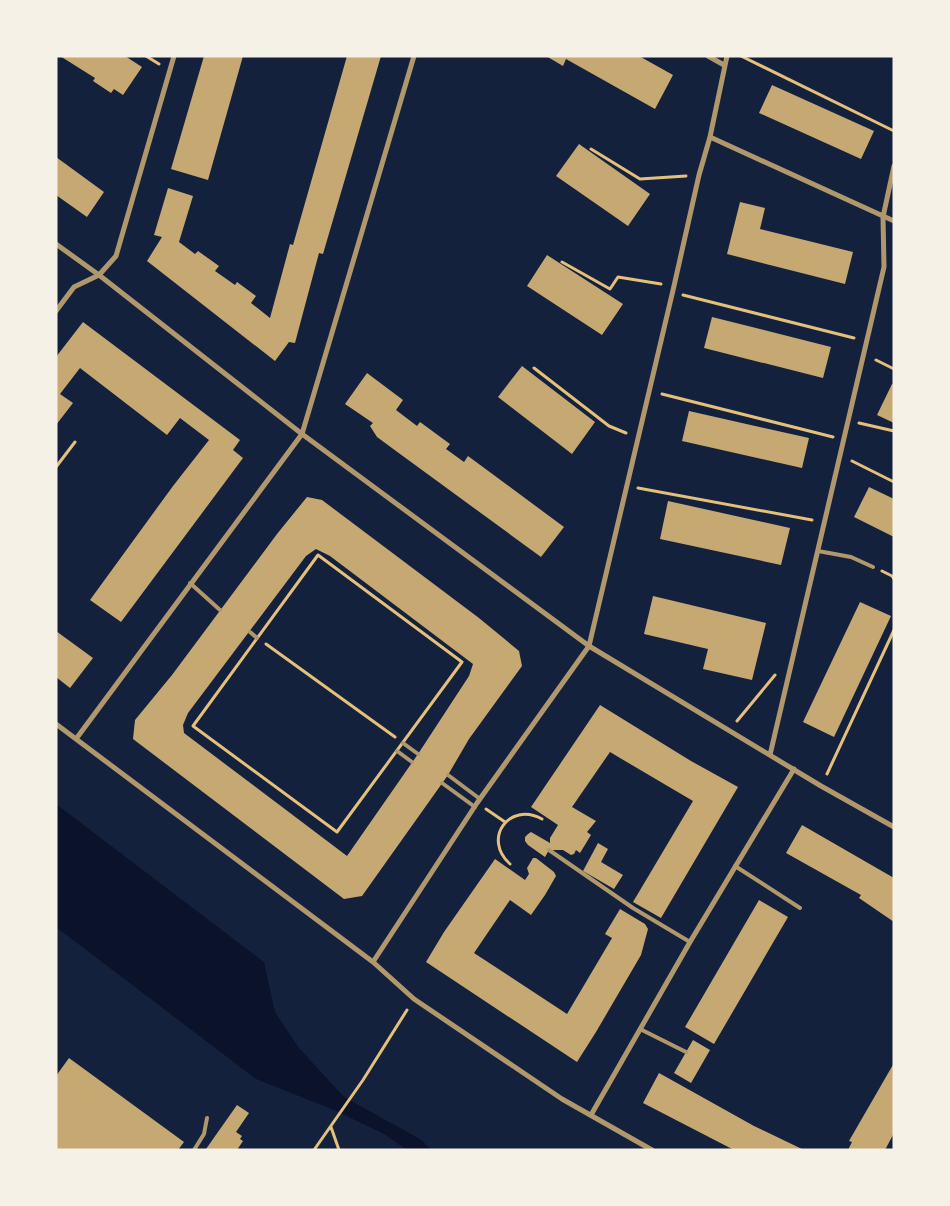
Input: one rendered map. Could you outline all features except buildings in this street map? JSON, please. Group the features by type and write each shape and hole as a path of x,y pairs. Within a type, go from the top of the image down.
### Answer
{"street":[{"path":"56,311 74,287 98,275 116,256 174,56"},
{"path":"76,738 302,434 414,56"},
{"path":"708,56 724,66"},
{"path":"372,962 477,803 589,646 674,289 699,175 710,137 727,56"},
{"path":"710,137 894,221"},
{"path":"770,755 884,267 884,217 894,166"},
{"path":"56,244 302,434 589,646 821,786 894,827"},
{"path":"56,724 372,962 414,999 562,1099 652,1150"},
{"path":"591,1114 690,942 794,769"}],"lane":[{"path":"818,551 851,557 873,567"},
{"path":"190,583 220,610"},
{"path":"250,632 258,638"},
{"path":"403,743 418,754"},
{"path":"397,751 412,762"},
{"path":"448,775 477,803"},
{"path":"442,783 477,803"},
{"path":"549,850 633,908 690,942"},
{"path":"735,866 800,908"},
{"path":"640,1030 686,1052"},
{"path":"194,1150 204,1134 207,1118"}],"path":[{"path":"741,56 894,131"},
{"path":"591,149 640,179 699,175"},
{"path":"562,262 610,289 618,277 674,289 867,342"},
{"path":"864,355 894,369"},
{"path":"534,368 609,426 638,438"},
{"path":"650,391 843,440"},
{"path":"848,420 894,431"},
{"path":"56,467 74,442"},
{"path":"840,455 894,482"},
{"path":"627,486 824,522"},
{"path":"318,556 462,662 338,832 193,726 258,638 318,556"},
{"path":"821,786 894,630"},
{"path":"258,638 403,743"},
{"path":"730,730 777,673"},
{"path":"477,803 505,822"},
{"path":"510,864 500,852 498,844 498,836 505,822 518,815 525,814 534,815 542,819"},
{"path":"314,1150 363,1080 414,999"},
{"path":"330,1126 339,1150"}],"water":[{"path":"56,804 264,962 275,1012 299,1048 344,1097 420,1139 432,1150 407,1150 384,1134 334,1110 256,1079 56,927"}]}
